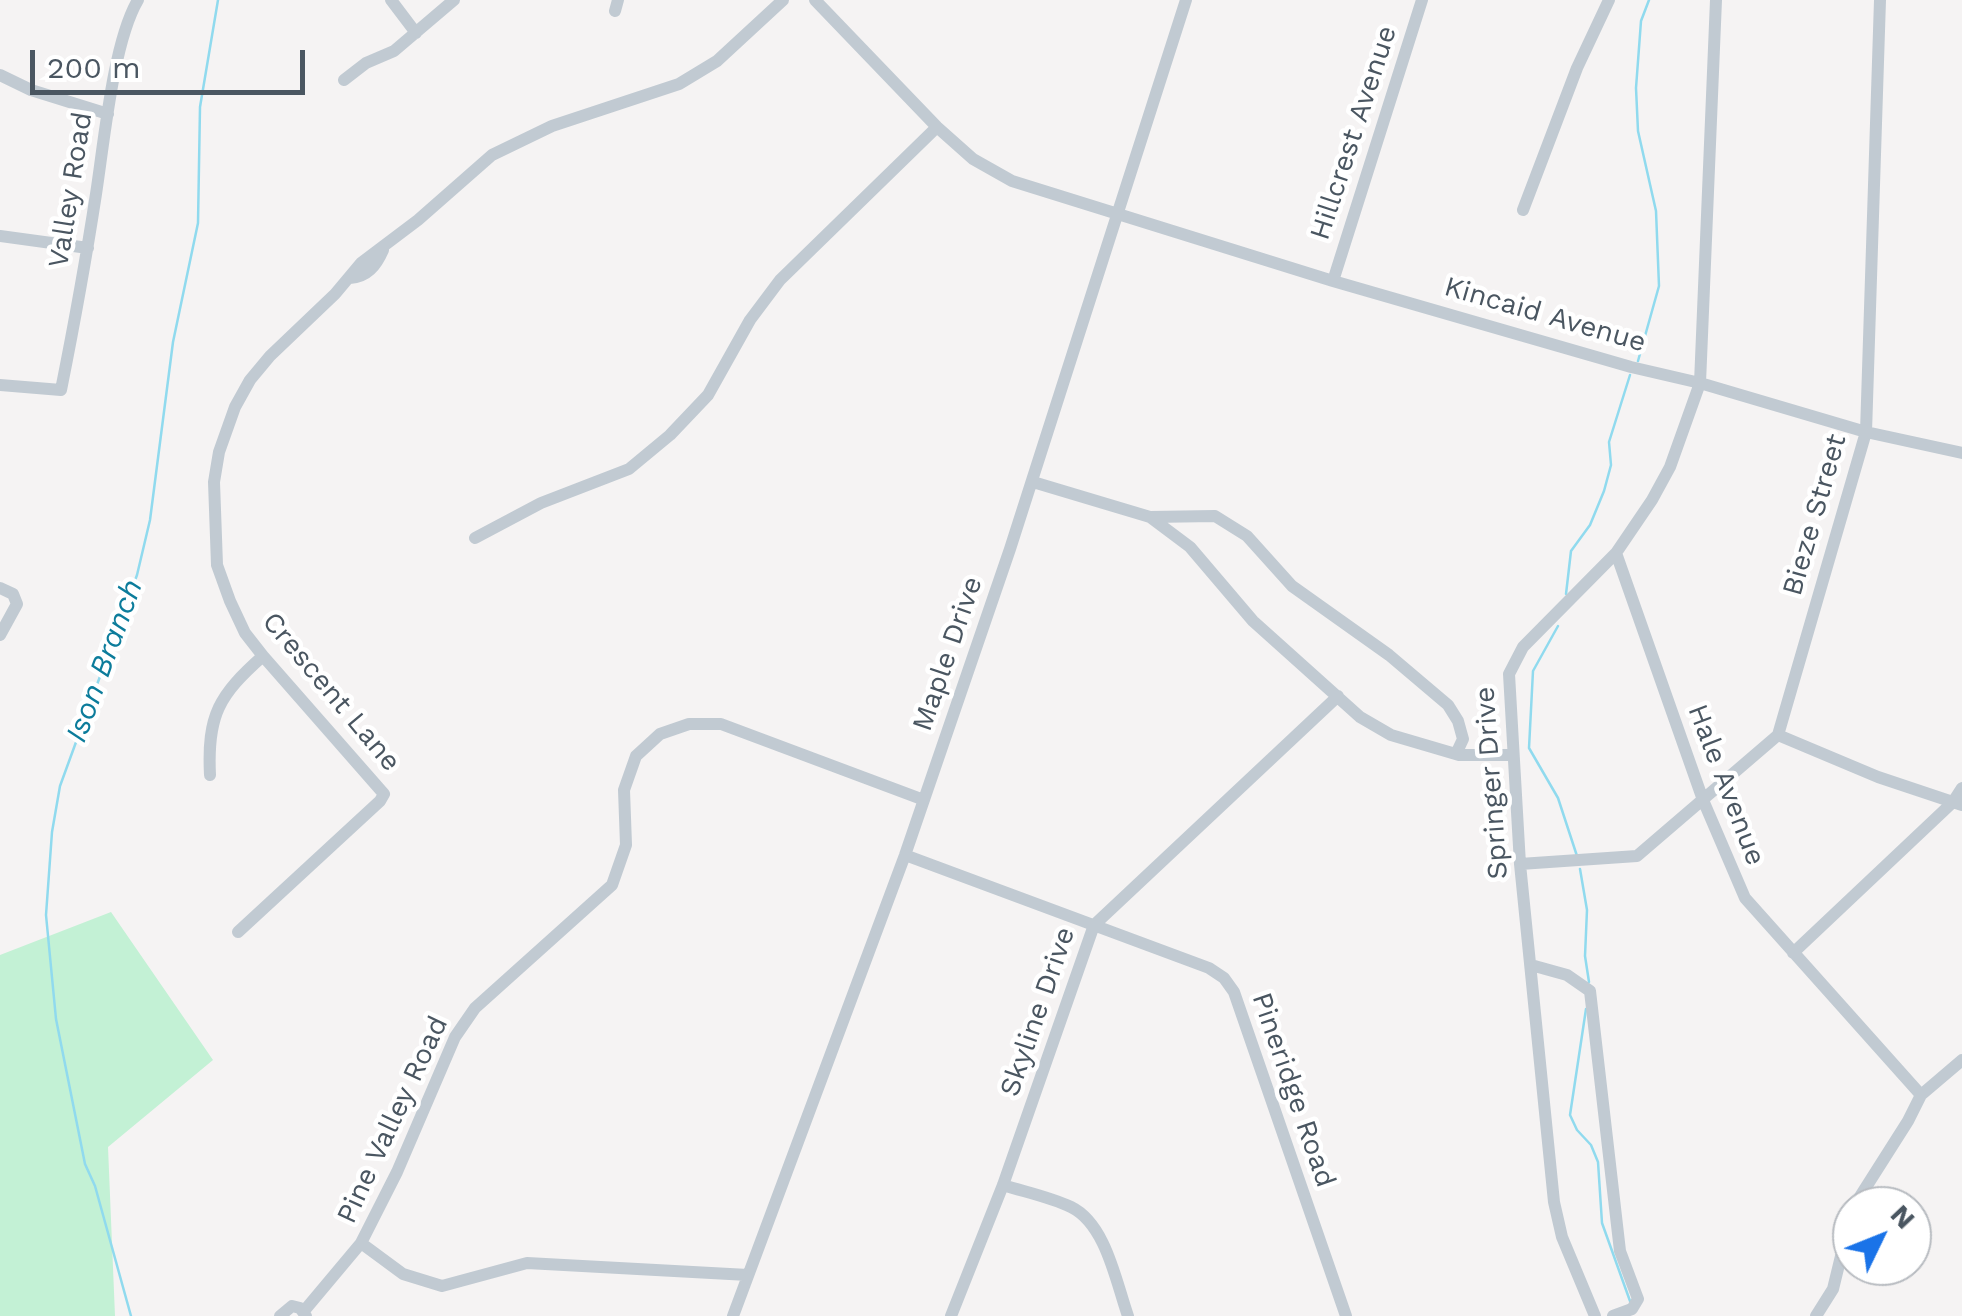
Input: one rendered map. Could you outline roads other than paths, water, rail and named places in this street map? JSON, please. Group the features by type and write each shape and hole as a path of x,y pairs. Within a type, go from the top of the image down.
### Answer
{"street":[{"name":"Valley Road","path":"0,385 61,390 108,114 129,15 138,0"},
{"path":"391,0 416,34"},
{"path":"344,80 366,63 394,52 454,0"},
{"path":"754,26 770,0"},
{"name":"Crescent Lane","path":"238,932 384,794 245,633 217,565 214,482 219,452 235,407 250,380 361,263 384,248 492,155 552,126 679,84 716,61 783,0"},
{"name":"Maple Drive","path":"733,1316 905,855 1034,482 1186,0"},
{"name":"Hillcrest Avenue","path":"1333,281 1422,0"},
{"path":"1523,210 1576,68 1608,0"},
{"name":"Springer Drive","path":"1595,1316 1562,1237 1554,1202 1520,864 1509,674 1533,636 1616,553 1670,467 1700,383 1716,0"},
{"name":"Bieze Street","path":"1778,736 1866,432 1880,0"},
{"name":"Kincaid Avenue","path":"822,2 937,128 973,160 1012,181 1333,281 1631,367 1866,432 1962,454"},
{"path":"0,74 31,90 108,114"},
{"path":"474,538 541,503 628,469 670,435 708,395 750,320 780,280 937,128"},
{"path":"0,236 88,248"},
{"path":"1034,482 1150,517 1216,516 1247,536 1292,586 1389,655 1448,705 1463,740 1456,754"},
{"path":"1150,517 1190,547 1253,621 1360,717 1390,735 1456,754 1512,756"},
{"name":"Hale Avenue","path":"1616,553 1702,800 1745,898 1921,1095"},
{"path":"0,588 14,594 17,604 0,634"},
{"path":"210,775 208,742 221,698 263,656"},
{"name":"Skyline Drive","path":"951,1316 1003,1185 1094,925 1338,696"},
{"name":"Pine Valley Road","path":"748,1275 527,1263 442,1286 403,1274 361,1242 464,1022 481,1002 612,885 626,845 624,790 636,756 660,734 689,724 721,724 924,800"},
{"path":"1520,864 1638,856 1778,736 1878,777 1958,804"},
{"path":"1793,952 1958,804 1962,788"},
{"name":"Pineridge Road","path":"905,855 1210,968 1224,978 1234,992 1346,1316"},
{"path":"1531,965 1567,975 1590,991 1620,1252 1638,1299 1632,1308 1613,1316"},
{"path":"1867,1186 1921,1095 1962,1060"},
{"path":"1003,1185 1082,1215 1100,1238 1128,1316"},
{"path":"280,1316 292,1306 305,1314 361,1242"},
{"path":"1816,1316 1833,1286"}],"waterway":[{"name":"Ison Branch","path":"131,1316 95,1186 85,1164 56,1019 46,915 60,786 137,575 150,520 173,342 198,223 200,107 218,0"},
{"path":"1638,361 1659,286 1656,211 1638,131 1636,88 1641,21 1649,0"},
{"path":"1566,594 1571,551 1590,525 1604,491 1611,465 1609,442 1630,375"},
{"path":"1558,626 1533,671 1529,748 1558,798 1577,856"},
{"path":"1580,869 1587,910 1585,956 1589,982"},
{"path":"1586,1009 1570,1115 1598,1162 1602,1223 1630,1301"}]}
